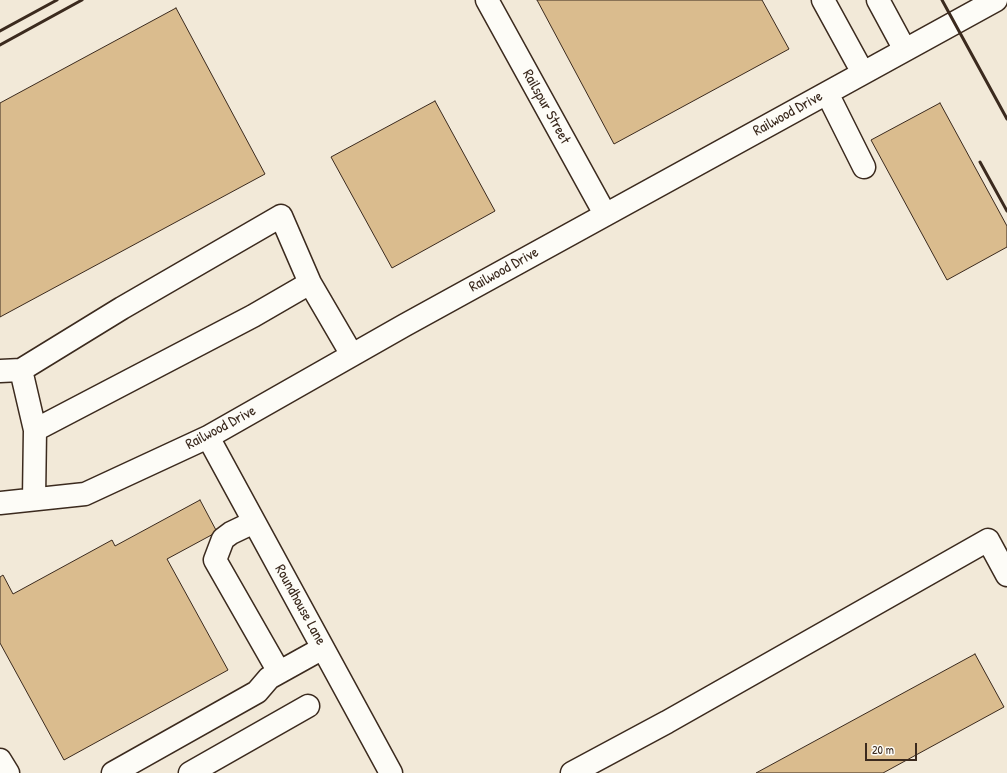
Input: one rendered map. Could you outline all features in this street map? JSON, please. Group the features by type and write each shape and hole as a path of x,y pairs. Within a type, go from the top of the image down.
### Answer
{"street":[{"name":"Railspur Street","path":"487,0 605,214"},
{"path":"823,0 863,73"},
{"path":"878,0 906,50"},
{"name":"Railwood Drive","path":"0,503 85,494 208,437 605,214 996,0"},
{"path":"827,92 864,167"},
{"path":"34,499 35,430 10,370 122,308 281,216 310,283 352,356"},
{"path":"35,430 253,316 310,283"},
{"name":"Roundhouse Lane","path":"208,437 391,773"},
{"path":"254,522 231,533 223,539 215,560 279,672"},
{"path":"572,773 674,718 988,540 1007,575"},
{"path":"113,773 257,692 269,678 323,648"},
{"path":"190,773 308,706"},
{"path":"0,760 8,773"}],"shaded area":[{"path":"0,0 1007,0 1007,773 0,773"}],"building":[{"path":"537,0 762,0 789,49 614,144"},
{"path":"176,8 265,174 0,317 0,103"},
{"path":"435,101 495,211 392,268 331,157"},
{"path":"940,103 1007,226 1007,247 947,280 871,140"},
{"path":"200,500 217,532 167,559 228,670 64,760 0,643 0,577 3,575 13,594 112,540 115,546"},
{"path":"975,654 1004,707 883,773 756,773"}],"railway":[{"path":"0,31 57,0"},
{"path":"0,45 82,0"},
{"path":"942,0 1007,119"},
{"path":"980,162 1007,211"}]}
